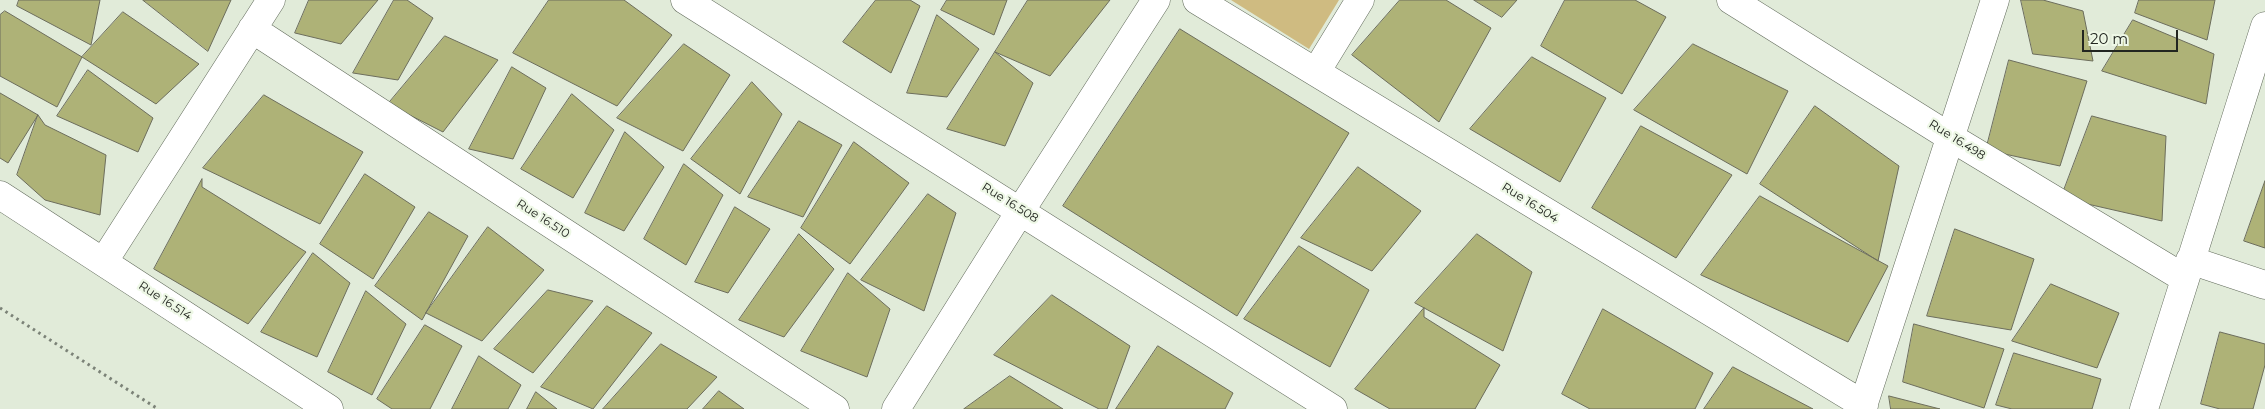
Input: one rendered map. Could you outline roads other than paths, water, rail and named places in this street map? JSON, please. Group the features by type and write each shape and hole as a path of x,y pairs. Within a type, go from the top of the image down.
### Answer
{"street":[{"path":"104,261 271,0"},
{"name":"Rue 16.508","path":"685,0 1333,409"},
{"path":"896,409 1020,210 1156,0"},
{"name":"Rue 16.504","path":"1197,0 1863,407"},
{"path":"1316,72 1360,0"},
{"name":"Rue 16.498","path":"1731,0 1950,137 2187,269 2265,285"},
{"path":"1863,407 1995,0"},
{"path":"2144,409 2265,26"},
{"name":"Rue 16.510","path":"252,29 835,409"},
{"name":"Rue 16.514","path":"0,195 329,409"}]}
